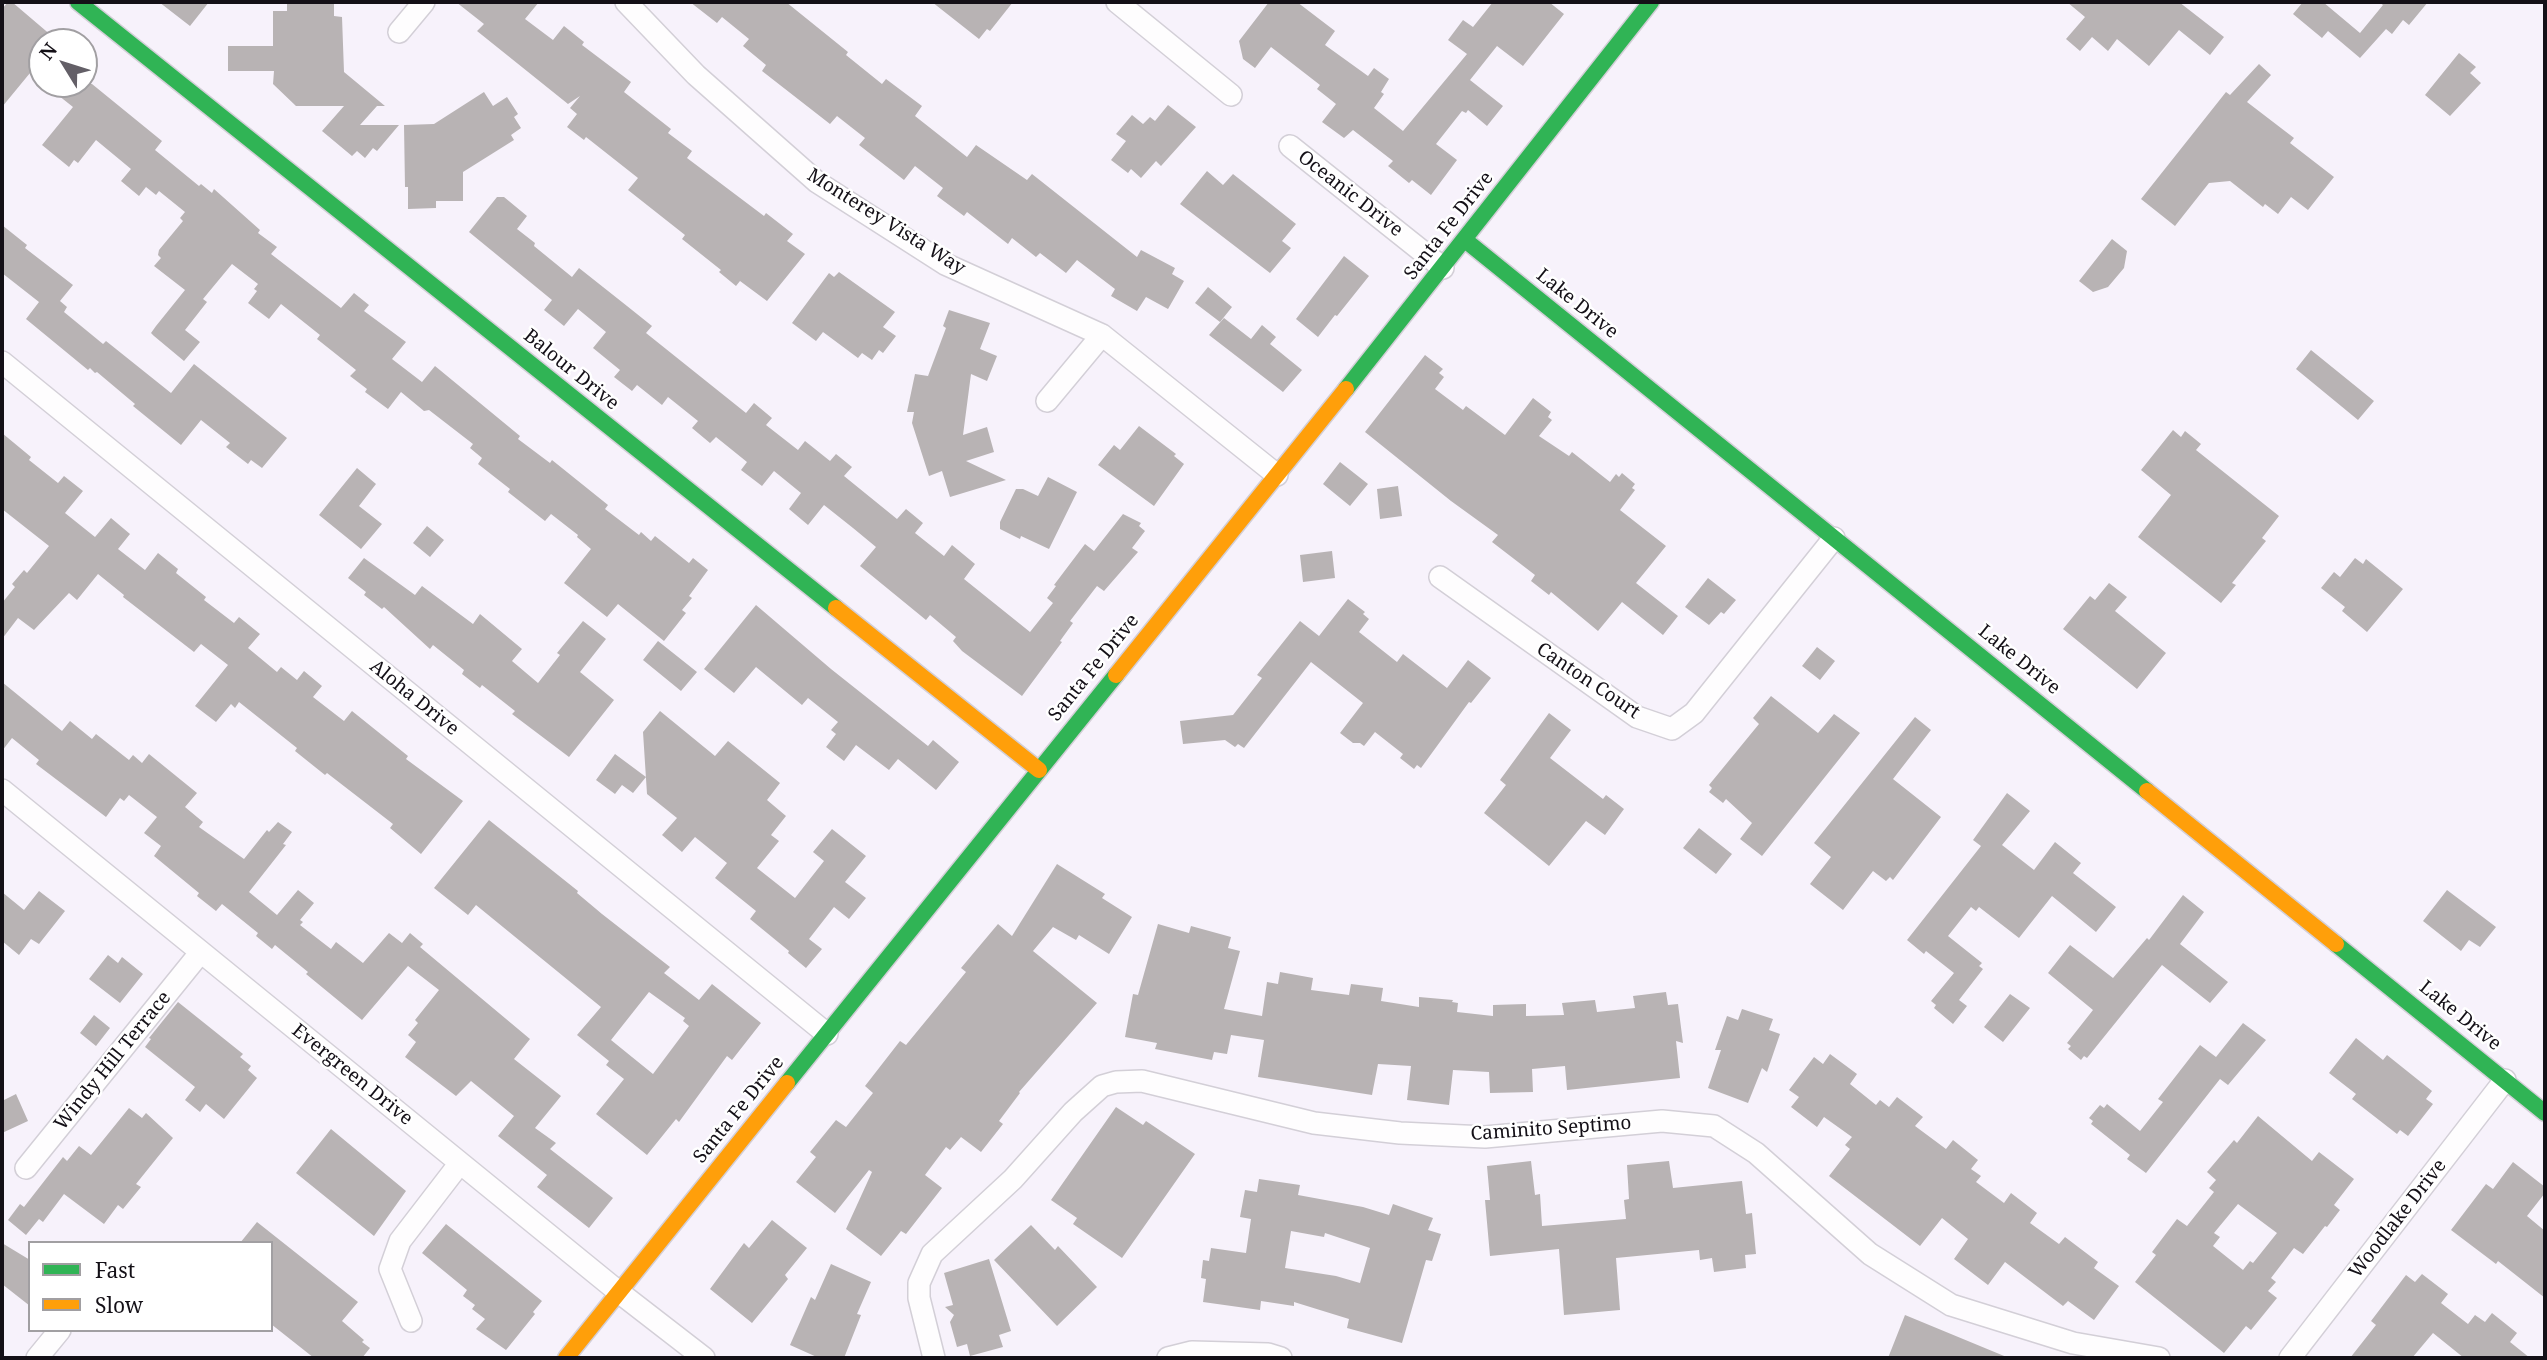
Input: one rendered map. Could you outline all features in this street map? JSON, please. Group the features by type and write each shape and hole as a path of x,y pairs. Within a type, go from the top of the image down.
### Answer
{"main road":[{"name":"Balour Drive","path":"78,2 1039,770"},
{"name":"Santa Fe Drive","path":"566,1358 1443,268 1650,2"},
{"name":"Lake Drive","path":"1465,240 2545,1113"}],"street":[{"path":"399,32 424,2"},
{"name":"Monterey Vista Way","path":"626,2 696,75 817,181 945,264 1102,335 1277,475"},
{"path":"1116,2 1231,95"},
{"name":"Oceanic Drive","path":"1290,146 1443,268"},
{"path":"1047,401 1102,335"},
{"name":"Aloha Drive","path":"2,362 827,1034"},
{"name":"Canton Court","path":"1440,577 1637,717 1672,729 1694,713 1834,537"},
{"name":"Evergreen Drive","path":"2,790 620,1293 704,1358"},
{"name":"Windy Hill Terrace","path":"26,1168 200,953"},
{"name":"Woodlake Drive","path":"2290,1358 2505,1080"},
{"name":"Caminito Septimo","path":"934,1358 919,1298 919,1283 932,1254 1013,1179 1073,1112 1102,1086 1116,1082 1142,1081 1314,1123 1400,1133 1485,1137 1662,1121 1714,1126 1756,1153 1870,1254 1951,1305 2073,1343 2159,1358"},
{"path":"411,1321 390,1269 400,1241 460,1163"},
{"path":"37,1358 58,1332"},
{"path":"1168,1358 1192,1352 1268,1354 1281,1358"}],"building":[{"path":"8,2 12,2 43,28 28,28 28,75 2,107 2,9"},
{"path":"159,2 209,2 190,26"},
{"path":"287,2 334,2 334,16 342,17 344,72 385,106 377,106 360,125 399,125 377,151 373,148 365,158 357,151 352,156 322,131 344,106 296,106 273,84 274,71 228,71 228,46 273,46 273,11 287,11"},
{"path":"456,2 539,2 525,19 553,40 564,26 584,42 582,45 631,82 624,92 671,129 668,133 692,151 687,158 764,216 766,213 793,234 787,241 805,254 767,301 740,281 736,286 719,272 721,270 682,239 685,235 628,190 638,178 586,137 584,140 567,127 577,114 570,108 580,96 568,104 477,31 484,24"},
{"path":"690,2 786,2 848,52 846,55 882,84 886,79 922,106 915,116 967,157 976,145 1027,180 1032,174 1137,257 1141,250 1175,268 1172,274 1184,281 1168,309 1146,297 1137,311 1111,296 1115,289 1077,260 1066,273 1040,253 1036,257 1012,238 1008,244 967,212 964,216 937,196 943,188 915,166 904,180 859,145 865,138 837,116 830,124 762,71 766,65 743,46 749,39 722,17 717,23"},
{"path":"932,2 1013,2 990,31 987,29 979,39"},
{"path":"1269,2 1297,2 1335,31 1325,45 1368,76 1374,68 1389,79 1381,92 1384,94 1374,108 1403,131 1467,54 1448,40 1463,20 1473,27 1493,2 1549,2 1564,14 1523,66 1497,46 1470,80 1503,106 1487,126 1468,110 1466,113 1462,111 1436,144 1457,160 1431,195 1412,180 1409,183 1388,166 1393,161 1353,130 1344,138 1322,122 1336,104 1317,89 1320,85 1271,47 1255,68 1243,59 1239,41"},
{"path":"2067,2 2179,2 2224,37 2210,55 2179,30 2149,66 2117,39 2108,51 2092,37 2080,51 2066,39 2085,17"},
{"path":"2303,2 2323,2 2360,33 2383,5 2379,2 2428,2 2409,25 2403,20 2392,34 2386,29 2360,58 2328,31 2322,38 2293,14"},
{"path":"2459,53 2476,67 2470,73 2481,83 2450,116 2425,95"},
{"path":"2259,64 2271,75 2247,102 2294,138 2290,143 2334,177 2308,210 2291,197 2278,214 2265,204 2263,207 2230,181 2209,183 2175,226 2141,199 2226,92 2230,95"},
{"path":"98,89 162,141 155,150 199,186 201,184 212,193 214,189 260,230 258,233 277,247 271,254 341,308 354,293 369,305 364,311 406,342 392,359 422,382 435,366 520,436 518,439 550,463 552,460 608,505 605,509 639,535 641,532 651,541 655,536 689,563 693,558 708,570 689,596 692,598 682,610 686,613 664,641 618,604 607,617 564,583 591,549 578,535 551,514 545,521 508,492 510,489 478,464 482,458 470,448 473,444 429,410 424,411 401,392 388,409 365,392 367,389 350,376 356,370 317,339 320,335 281,304 269,319 248,303 257,291 254,289 258,284 232,264 203,299 207,302 185,330 200,342 184,361 154,336 151,333 185,290 154,266 161,258 158,255 159,250 183,221 180,218 185,212 159,191 156,195 146,187 139,196 121,181 131,169 96,140 78,163 74,160 69,167 42,145 73,107 62,98 98,98"},
{"path":"484,92 493,106 507,97 518,114 514,117 521,128 511,135 514,140 463,172 463,201 436,201 436,208 408,209 404,125 434,124"},
{"path":"1168,105 1196,127 1161,166 1156,161 1141,178 1131,169 1128,173 1111,160 1126,141 1116,134 1132,115 1143,124 1150,117 1155,121"},
{"path":"1207,171 1223,185 1233,174 1296,224 1282,241 1291,248 1270,273 1180,204"},
{"path":"497,197 504,197 527,216 517,229 535,243 534,246 572,277 579,268 652,326 646,333 746,413 754,403 772,418 766,425 798,450 805,441 830,461 836,454 852,467 844,476 897,519 906,509 923,523 915,533 944,556 952,545 975,564 964,579 1030,632 1053,603 1047,598 1056,586 1054,585 1085,544 1094,551 1123,514 1141,523 1139,526 1145,531 1132,548 1138,552 1104,591 1097,586 1070,621 1073,623 1060,641 1062,642 1022,696 962,651 953,641 956,637 930,615 926,620 860,566 876,547 824,505 808,525 789,509 801,493 774,471 762,486 741,470 747,462 716,437 710,443 692,428 698,421 668,397 662,405 637,385 632,391 614,377 620,370 593,348 606,332 578,309 564,326 544,310 552,300 469,232"},
{"path":"2,225 27,245 25,248 73,285 60,301 67,307 64,312 103,344 106,341 171,393 194,364 287,438 262,468 251,460 248,464 226,447 230,443 201,420 181,445 97,372 90,368 88,370 26,319 39,302 2,273"},
{"path":"2112,239 2127,251 2124,268 2108,287 2093,292 2079,281"},
{"path":"1344,256 1369,276 1318,337 1296,319"},
{"path":"839,272 895,312 883,327 896,336 883,353 879,350 872,360 862,353 858,358 823,332 816,341 792,323 829,273 834,277"},
{"path":"1208,287 1232,307 1220,322 1195,303"},
{"path":"949,310 990,323 980,349 997,356 987,381 971,374 963,435 987,427 994,452 966,461 1006,480 950,497 942,471 929,476 912,423 914,412 907,412 915,374 928,376 946,328 943,326"},
{"path":"1224,318 1251,339 1262,325 1276,337 1270,344 1302,370 1283,392 1209,335"},
{"path":"2311,350 2374,401 2358,420 2296,369"},
{"path":"1425,355 1443,369 1439,373 1444,377 1435,389 1463,410 1466,406 1505,435 1533,398 1551,412 1548,417 1552,420 1539,436 1569,456 1572,452 1610,482 1616,474 1619,477 1622,473 1635,484 1632,488 1635,490 1620,510 1666,546 1636,583 1678,616 1663,635 1622,602 1598,631 1551,592 1549,595 1531,581 1535,575 1492,542 1498,535 1365,432"},
{"path":"1139,426 1176,454 1174,456 1184,464 1154,506 1098,465 1114,445 1120,450"},
{"path":"2173,430 2181,437 2185,431 2201,444 2196,450 2279,516 2262,538 2266,541 2232,583 2236,585 2221,603 2138,537 2171,495 2141,470"},
{"path":"2,433 31,457 29,460 58,483 64,476 83,491 65,513 95,537 111,518 130,534 118,549 145,570 158,553 178,569 176,573 206,597 204,600 234,623 239,617 260,634 248,648 277,672 281,667 297,680 304,671 322,686 313,697 344,721 352,711 408,756 406,759 463,801 421,854 390,828 393,824 327,773 325,775 295,751 297,748 239,702 235,708 231,704 216,722 195,706 228,665 201,644 194,652 98,574 77,600 69,593 34,630 18,618 2,639 2,603 15,587 12,584 24,570 27,573 49,546 2,509"},
{"path":"1340,462 1368,484 1350,506 1323,484"},
{"path":"357,468 376,484 359,506 382,524 361,549 319,515"},
{"path":"1048,477 1077,492 1049,549 1000,529 1000,522 1016,489 1023,489 1038,496"},
{"path":"1398,486 1402,516 1380,519 1377,489"},
{"path":"427,526 444,540 430,557 413,543"},
{"path":"1332,551 1335,578 1303,582 1300,555"},
{"path":"364,558 415,595 422,586 473,624 480,614 522,649 512,661 538,683 560,655 557,653 583,621 606,639 580,672 614,700 569,757 512,714 515,711 482,685 480,688 462,674 464,670 433,645 430,649 384,607 382,609 364,595 366,592 348,578"},
{"path":"2355,558 2363,564 2366,559 2403,589 2367,632 2342,611 2345,607 2321,588 2334,572 2340,577"},
{"path":"1708,578 1736,600 1724,614 1721,612 1709,625 1685,607"},
{"path":"2109,583 2127,597 2115,611 2166,653 2137,689 2063,629 2090,596 2095,600"},
{"path":"1348,599 1365,612 1363,614 1369,619 1359,632 1397,662 1403,654 1447,688 1468,660 1491,678 1471,703 1469,702 1421,768 1417,765 1414,769 1400,758 1403,754 1375,732 1364,746 1353,743 1340,733 1363,703 1311,662 1244,748 1238,744 1235,747 1225,740 1183,744 1180,721 1233,715 1262,678 1257,675 1300,621 1319,636"},
{"path":"756,605 928,746 933,740 959,762 936,790 898,759 889,770 856,745 844,761 826,747 836,734 831,730 838,722 808,698 802,705 756,667 734,693 704,669"},
{"path":"658,641 697,672 681,691 643,660"},
{"path":"1817,647 1835,661 1820,680 1802,666"},
{"path":"2,682 62,731 70,721 92,739 96,734 129,760 133,755 142,763 149,754 197,793 185,807 203,822 199,827 244,859 267,830 269,832 278,822 292,832 283,844 286,845 249,892 277,915 298,890 314,903 300,920 303,922 300,925 331,949 336,942 363,963 389,933 402,943 410,933 423,944 420,947 530,1039 514,1059 561,1096 535,1128 556,1143 550,1149 613,1198 589,1228 537,1187 547,1175 498,1136 514,1116 471,1081 456,1096 405,1057 416,1042 408,1035 418,1023 415,1020 439,990 408,966 362,1020 275,945 272,949 256,936 258,933 222,904 216,911 197,896 199,893 154,856 161,846 144,833 157,817 129,795 124,801 120,798 106,817 36,764 39,760 12,738 2,751"},
{"path":"1771,696 1818,733 1834,714 1860,733 1762,856 1740,839 1752,823 1726,799 1723,803 1709,792 1712,788 1709,785 1759,724 1753,718"},
{"path":"660,711 715,756 728,741 780,783 767,800 786,816 771,835 779,841 757,868 795,898 824,861 813,852 832,829 866,856 845,882 866,898 849,919 834,907 809,939 822,949 806,968 750,919 756,911 715,878 727,863 695,837 682,852 662,835 677,818 647,794 643,732"},
{"path":"1549,713 1571,730 1550,758 1603,799 1606,795 1624,809 1605,835 1586,821 1549,866 1484,813 1506,785 1500,780"},
{"path":"1915,717 1931,730 1893,779 1941,817 1893,880 1890,877 1886,881 1873,871 1843,910 1810,884 1831,857 1814,843"},
{"path":"615,754 646,777 633,793 622,785 615,794 596,780"},
{"path":"2007,793 2030,811 2002,845 2034,870 2055,842 2081,863 2073,873 2116,907 2096,932 2052,896 2019,938 1979,907 1976,911 1971,907 1948,936 1982,963 1979,966 1983,969 1959,1000 1967,1006 1953,1024 1934,1008 1936,1005 1931,1001 1954,973 1907,940 1981,846 1973,840"},
{"path":"489,820 670,967 664,973 699,1000 712,984 761,1023 732,1060 727,1056 679,1122 676,1119 647,1155 596,1114 624,1079 606,1065 609,1061 577,1035 601,1007 476,905 468,915 434,888","holes":["649,992 685,1018 683,1021 689,1026 653,1074 611,1040"]},
{"path":"1699,828 1732,854 1716,874 1683,848"},
{"path":"1057,864 1105,894 1102,898 1132,917 1109,954 1079,935 1076,940 1053,927 1033,951 1097,1003 1019,1092 999,1121 1003,1124 981,1152 961,1137 950,1150 946,1147 925,1175 942,1188 906,1234 901,1231 881,1256 846,1229 872,1172 869,1170 835,1213 796,1182 816,1157 810,1152 836,1120 846,1127 873,1093 865,1086 900,1041 906,1045 966,972 961,968 998,924 1012,936"},
{"path":"2447,890 2496,927 2480,947 2469,940 2461,951 2423,921"},
{"path":"39,891 65,911 39,944 31,939 19,955 2,941 2,892 24,910"},
{"path":"2183,895 2204,912 2180,944 2228,982 2210,1003 2162,965 2087,1058 2084,1056 2081,1060 2068,1049 2071,1046 2067,1043 2093,1010 2048,973 2070,945 2113,978 2147,938 2149,940"},
{"path":"1158,924 1189,933 1191,926 1231,937 1228,948 1240,951 1224,1009 1262,1016 1267,982 1278,984 1280,972 1313,978 1311,990 1349,995 1351,984 1383,988 1381,1001 1419,1007 1419,997 1453,1000 1452,1002 1458,1003 1457,1012 1493,1016 1493,1005 1526,1004 1526,1016 1564,1015 1562,1003 1595,1000 1597,1012 1635,1008 1633,996 1666,992 1668,1005 1678,1004 1683,1043 1676,1041 1680,1078 1567,1090 1565,1066 1532,1069 1533,1092 1490,1093 1489,1072 1453,1070 1449,1105 1407,1100 1411,1066 1378,1064 1372,1095 1258,1077 1264,1040 1231,1035 1227,1054 1214,1052 1212,1060 1155,1049 1157,1043 1125,1037 1133,994 1138,995"},
{"path":"108,955 118,963 122,957 143,974 120,1003 89,979"},
{"path":"2010,994 2030,1008 2003,1042 1984,1027"},
{"path":"178,1002 243,1054 240,1057 251,1066 248,1070 257,1078 224,1119 206,1104 200,1112 185,1100 195,1087 145,1047"},
{"path":"1742,1009 1773,1019 1769,1030 1780,1034 1767,1072 1762,1068 1748,1103 1708,1088 1721,1050 1715,1050 1727,1016 1738,1020"},
{"path":"94,1015 110,1028 96,1046 80,1033"},
{"path":"2243,1023 2266,1040 2228,1085 2220,1079 2146,1173 2127,1159 2130,1155 2091,1124 2093,1121 2089,1118 2100,1105 2104,1108 2107,1104 2140,1131 2163,1102 2158,1099 2200,1045 2216,1057"},
{"path":"2356,1038 2383,1060 2387,1055 2432,1091 2426,1099 2433,1104 2408,1136 2400,1130 2397,1134 2352,1099 2356,1094 2329,1073"},
{"path":"1830,1054 1857,1074 1850,1084 1876,1105 1880,1100 1889,1107 1897,1097 1923,1117 1915,1126 1946,1149 1953,1140 1978,1160 1971,1169 1981,1176 1976,1182 2004,1203 2011,1193 2037,1213 2030,1223 2059,1244 2065,1237 2098,1262 2094,1268 2119,1286 2094,1320 2068,1301 2063,1306 2005,1262 1988,1285 1954,1259 1968,1239 1942,1218 1920,1246 1829,1176 1850,1149 1845,1145 1852,1137 1824,1117 1817,1127 1791,1107 1799,1097 1789,1090 1814,1057 1823,1064"},
{"path":"16,1094 28,1121 2,1133 2,1101"},
{"path":"1116,1107 1143,1125 1146,1121 1195,1154 1122,1258 1073,1224 1077,1218 1051,1200"},
{"path":"129,1108 142,1118 146,1113 173,1138 136,1184 141,1187 123,1209 118,1205 104,1224 64,1194 43,1222 39,1219 26,1235 8,1220 20,1204 24,1207 63,1157 67,1161 79,1146 91,1155"},
{"path":"2258,1116 2312,1161 2319,1152 2354,1179 2334,1205 2340,1210 2327,1227 2325,1226 2303,1254 2294,1248 2271,1278 2276,1282 2268,1291 2277,1298 2251,1330 2246,1326 2224,1353 2135,1282 2156,1255 2152,1252 2177,1219 2187,1226 2214,1192 2209,1188 2216,1180 2207,1172 2234,1140 2237,1143","holes":["2238,1204 2277,1233 2253,1263 2250,1261 2243,1270 2213,1246 2220,1237 2214,1233"]},
{"path":"331,1129 406,1191 374,1236 296,1173"},
{"path":"1531,1161 1535,1195 1540,1194 1542,1226 1626,1219 1624,1200 1629,1199 1627,1165 1669,1161 1673,1188 1742,1181 1746,1214 1752,1213 1756,1254 1745,1255 1746,1268 1714,1272 1712,1258 1700,1260 1699,1250 1616,1258 1620,1310 1564,1315 1559,1249 1490,1256 1485,1200 1490,1200 1487,1166"},
{"path":"2513,1162 2545,1187 2545,1193 2527,1216 2545,1231 2545,1298 2498,1261 2496,1264 2451,1230 2486,1184 2493,1189"},
{"path":"1259,1179 1300,1185 1298,1195 1363,1207 1389,1215 1393,1204 1433,1218 1428,1230 1441,1234 1432,1261 1426,1260 1402,1343 1347,1328 1349,1319 1294,1302 1294,1306 1261,1301 1260,1310 1203,1302 1206,1279 1201,1278 1203,1260 1209,1261 1211,1248 1246,1253 1251,1219 1240,1217 1245,1190 1257,1192","holes":["1291,1231 1324,1237 1325,1233 1370,1248 1360,1283 1336,1276 1285,1268"]},
{"path":"772,1220 807,1248 785,1275 788,1279 752,1323 710,1289 744,1243 749,1248"},
{"path":"257,1222 358,1302 342,1321 370,1348 362,1358 314,1358 273,1326 273,1241 242,1241"},
{"path":"446,1224 542,1301 506,1350 476,1329 485,1319 472,1309 475,1305 463,1296 467,1290 422,1253"},
{"path":"1031,1225 1055,1250 1058,1246 1097,1287 1057,1326 994,1260"},
{"path":"2,1243 28,1259 28,1304 2,1284"},
{"path":"989,1259 1011,1331 999,1335 1003,1347 970,1356 967,1344 957,1347 950,1322 954,1315 945,1307 953,1305 944,1273"},
{"path":"831,1264 871,1282 857,1314 861,1315 844,1358 819,1358 790,1345 811,1297 815,1300"},
{"path":"2422,1274 2448,1294 2441,1303 2468,1324 2475,1315 2485,1322 2492,1313 2517,1333 2510,1342 2530,1358 2464,1358 2433,1333 2412,1358 2350,1358 2376,1325 2371,1321 2406,1275 2415,1282"},
{"path":"1905,1315 2009,1358 1888,1358"}],"traffic: fast":[{"path":"78,2 836,608"},
{"path":"1346,389 1651,2"},
{"path":"1465,240 2147,791"},
{"path":"787,1083 1116,675"},
{"path":"2336,944 2545,1113"}],"traffic: slow":[{"path":"1116,675 1346,389"},
{"path":"836,608 1039,770"},
{"path":"2147,791 2336,944"},
{"path":"566,1358 787,1083"}]}
